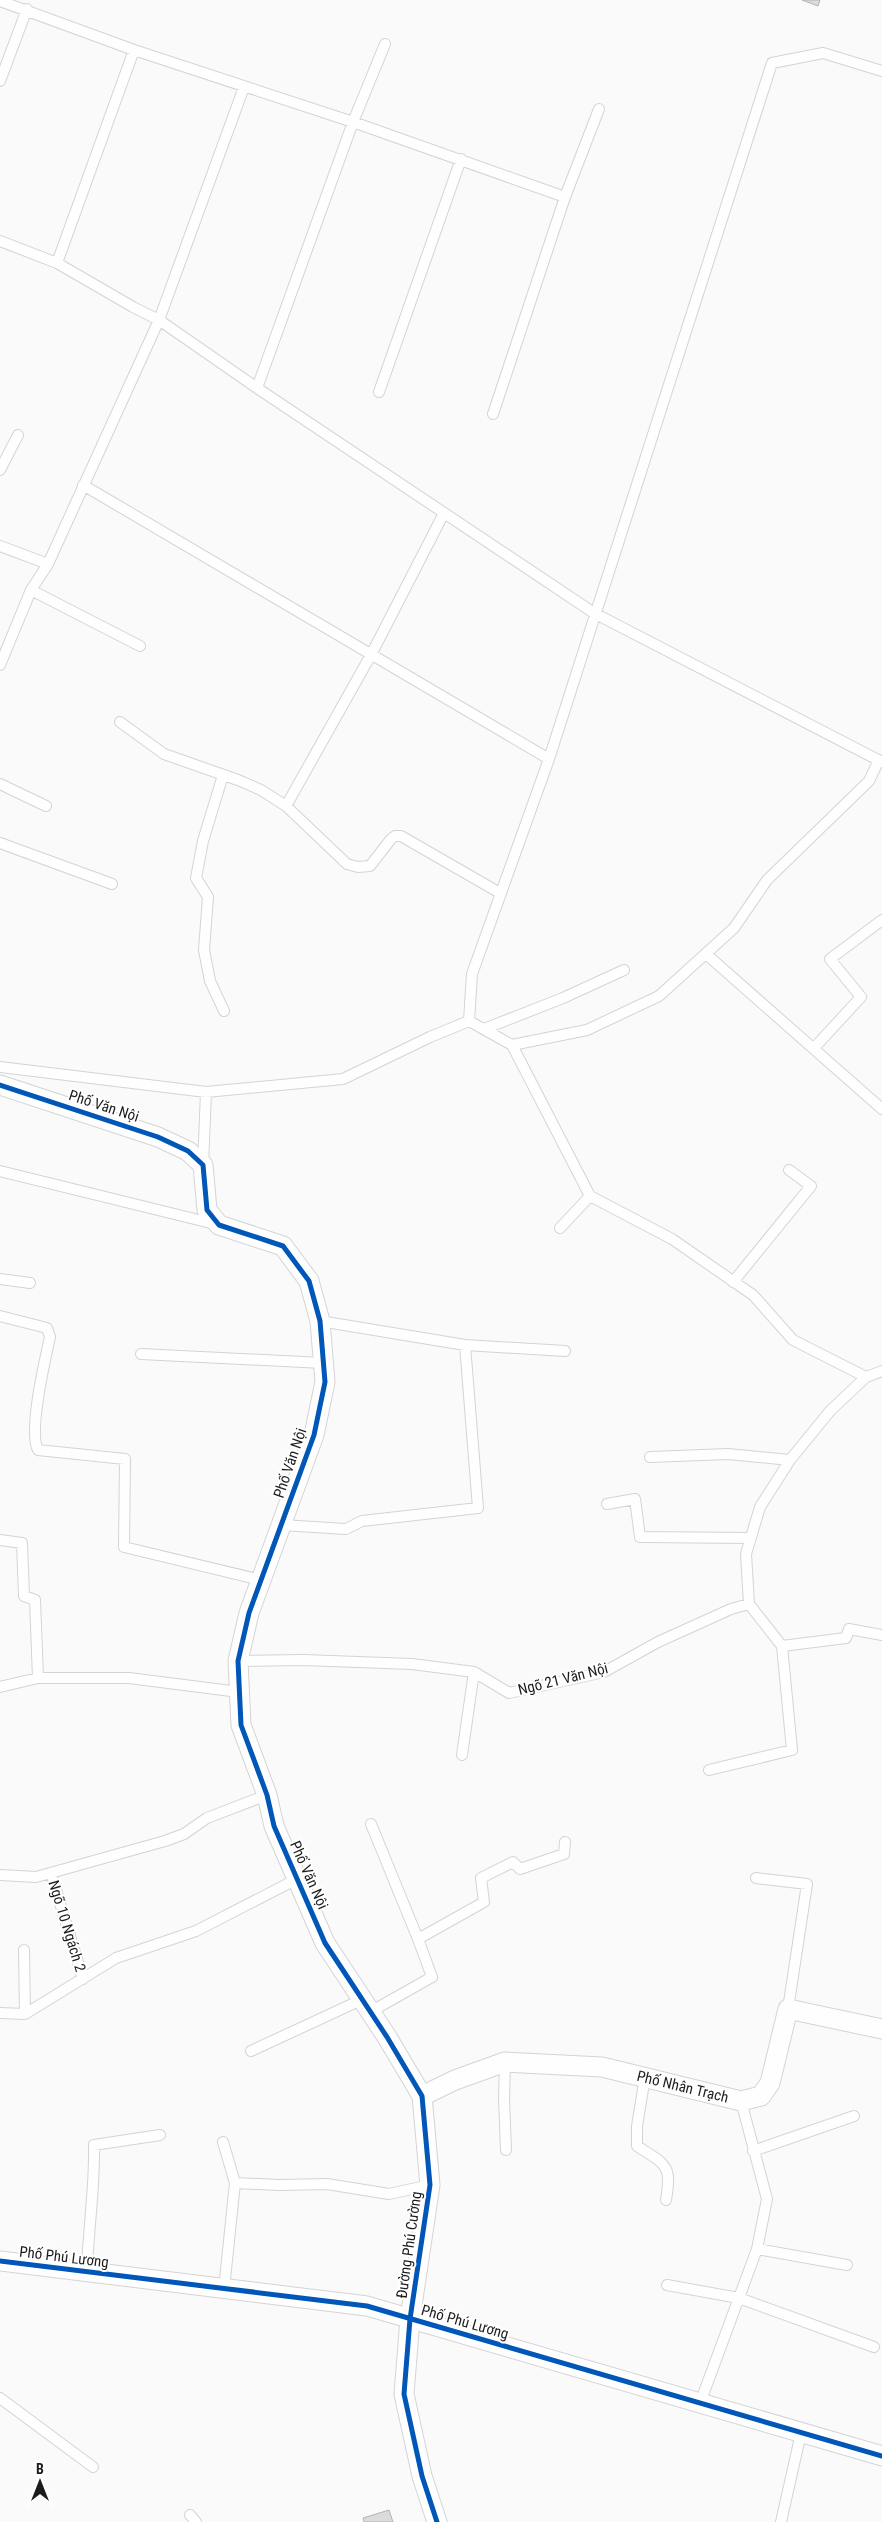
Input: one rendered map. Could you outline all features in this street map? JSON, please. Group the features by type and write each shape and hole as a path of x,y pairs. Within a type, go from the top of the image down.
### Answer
{"street":[{"name":"Phố Văn Nội","path":"0,1085 158,1137 188,1151 203,1165"},
{"path":"203,1165 207,1210 219,1225"},
{"name":"Phố Văn Nội","path":"219,1225 283,1246 309,1281 320,1321 324,1382 314,1436 249,1614 238,1661 241,1725 267,1795 274,1826 325,1943 366,2006"},
{"name":"Đường Phú Cường","path":"366,2006 422,2096 430,2185 410,2319 404,2394 422,2476 437,2522"},
{"path":"788,2009 882,2030"},
{"name":"Phố Nhân Trạch","path":"422,2096 455,2080 505,2062 602,2067 741,2100 761,2096 770,2084 788,2009"},
{"name":"Phố Phú Lương","path":"0,2261 367,2306 882,2456"}],"lane":[{"path":"0,1 27,9 134,50 353,122 565,197"},
{"path":"0,81 27,9"},
{"path":"257,388 353,122 385,44"},
{"path":"57,263 134,50"},
{"path":"469,1021 472,974 548,759 772,63 822,53 882,71"},
{"path":"0,665 31,590 48,564 159,320 244,87"},
{"path":"493,414 565,197 599,109"},
{"path":"379,392 461,159"},
{"path":"0,241 57,263 159,320 257,388 594,613 880,761 869,781 767,880 734,928 659,996 587,1030 512,1045"},
{"path":"0,470 18,435"},
{"path":"84,485 372,653 548,759"},
{"path":"286,806 372,653 444,513"},
{"path":"0,546 48,564"},
{"path":"31,590 140,646"},
{"path":"120,722 164,754 261,790 286,806 347,864 358,867 370,866 391,839 395,836 401,836 500,894"},
{"path":"223,775 203,841 196,878 208,897 204,950 210,981 224,1011"},
{"path":"0,784 46,806"},
{"path":"0,843 112,884"},
{"path":"814,1048 861,997 830,959 882,920"},
{"path":"706,954 882,1109"},
{"path":"484,1029 563,998 624,970"},
{"path":"469,1021 512,1045 590,1196 672,1239 753,1295 793,1340 866,1377"},
{"path":"0,1067 206,1092 343,1079 430,1037 469,1021"},
{"path":"203,1165 206,1092"},
{"path":"733,1282 811,1186 789,1170"},
{"path":"0,1171 219,1225"},
{"path":"560,1228 590,1196"},
{"path":"0,1279 30,1283"},
{"path":"0,1316 47,1328 50,1337 37,1412 35,1444 38,1450 125,1459 124,1547 261,1580"},
{"path":"320,1321 465,1345 565,1351"},
{"path":"282,1525 346,1529 362,1521 478,1508 465,1345"},
{"path":"141,1354 323,1363"},
{"path":"709,1770 792,1750 782,1646 749,1604 746,1554 760,1507 790,1460 830,1412 866,1377 882,1371"},
{"path":"650,1457 728,1454 790,1460"},
{"path":"607,1504 635,1499 640,1537 751,1538"},
{"path":"0,1540 22,1543 24,1596 35,1600 38,1678"},
{"name":"Ngõ 21 Văn Nội","path":"238,1661 304,1660 402,1664 474,1672 509,1693 604,1672 658,1642 731,1609 749,1604"},
{"path":"782,1646 846,1638 849,1629 882,1635"},
{"path":"462,1755 474,1672"},
{"path":"0,1687 38,1678 129,1678 239,1692"},
{"path":"0,1875 36,1877 184,1834 207,1818 267,1795"},
{"path":"251,2051 366,2006 432,1977 370,1824"},
{"path":"418,1939 484,1902 481,1878 513,1862 520,1869 564,1854 565,1842"},
{"name":"Ngõ 10 Ngách 2","path":"51,1873 83,1979"},
{"path":"756,1878 807,1884 788,2009"},
{"path":"0,2013 25,2014 116,1958 196,1930 297,1879"},
{"path":"24,1950 25,2014"},
{"path":"505,2062 506,2150"},
{"path":"645,2077 637,2126 637,2146 664,2163 670,2177 666,2200"},
{"path":"700,2403 757,2249 767,2199 741,2100"},
{"path":"753,2151 854,2116"},
{"path":"87,2272 89,2220 95,2173 94,2145 160,2135"},
{"path":"223,2142 235,2182 224,2289"},
{"path":"235,2182 279,2185 327,2184 389,2194 430,2185"},
{"path":"757,2249 847,2265"},
{"path":"667,2285 739,2298 874,2347"},
{"path":"0,2399 93,2467"},
{"path":"781,2522 801,2433"}],"building":[{"path":"802,0 820,0 818,6"},
{"path":"389,2510 393,2522 364,2522 363,2518"}],"cycle path":[{"path":"0,1085 158,1137 188,1151 203,1165 207,1210 219,1225 283,1246 309,1281 320,1321 325,1382 314,1435 249,1613 238,1661 241,1725 267,1795 274,1826 325,1943 387,2037 422,2096 430,2185 410,2319 404,2394 422,2476 437,2522"},
{"path":"0,2261 367,2306 882,2456"}]}
